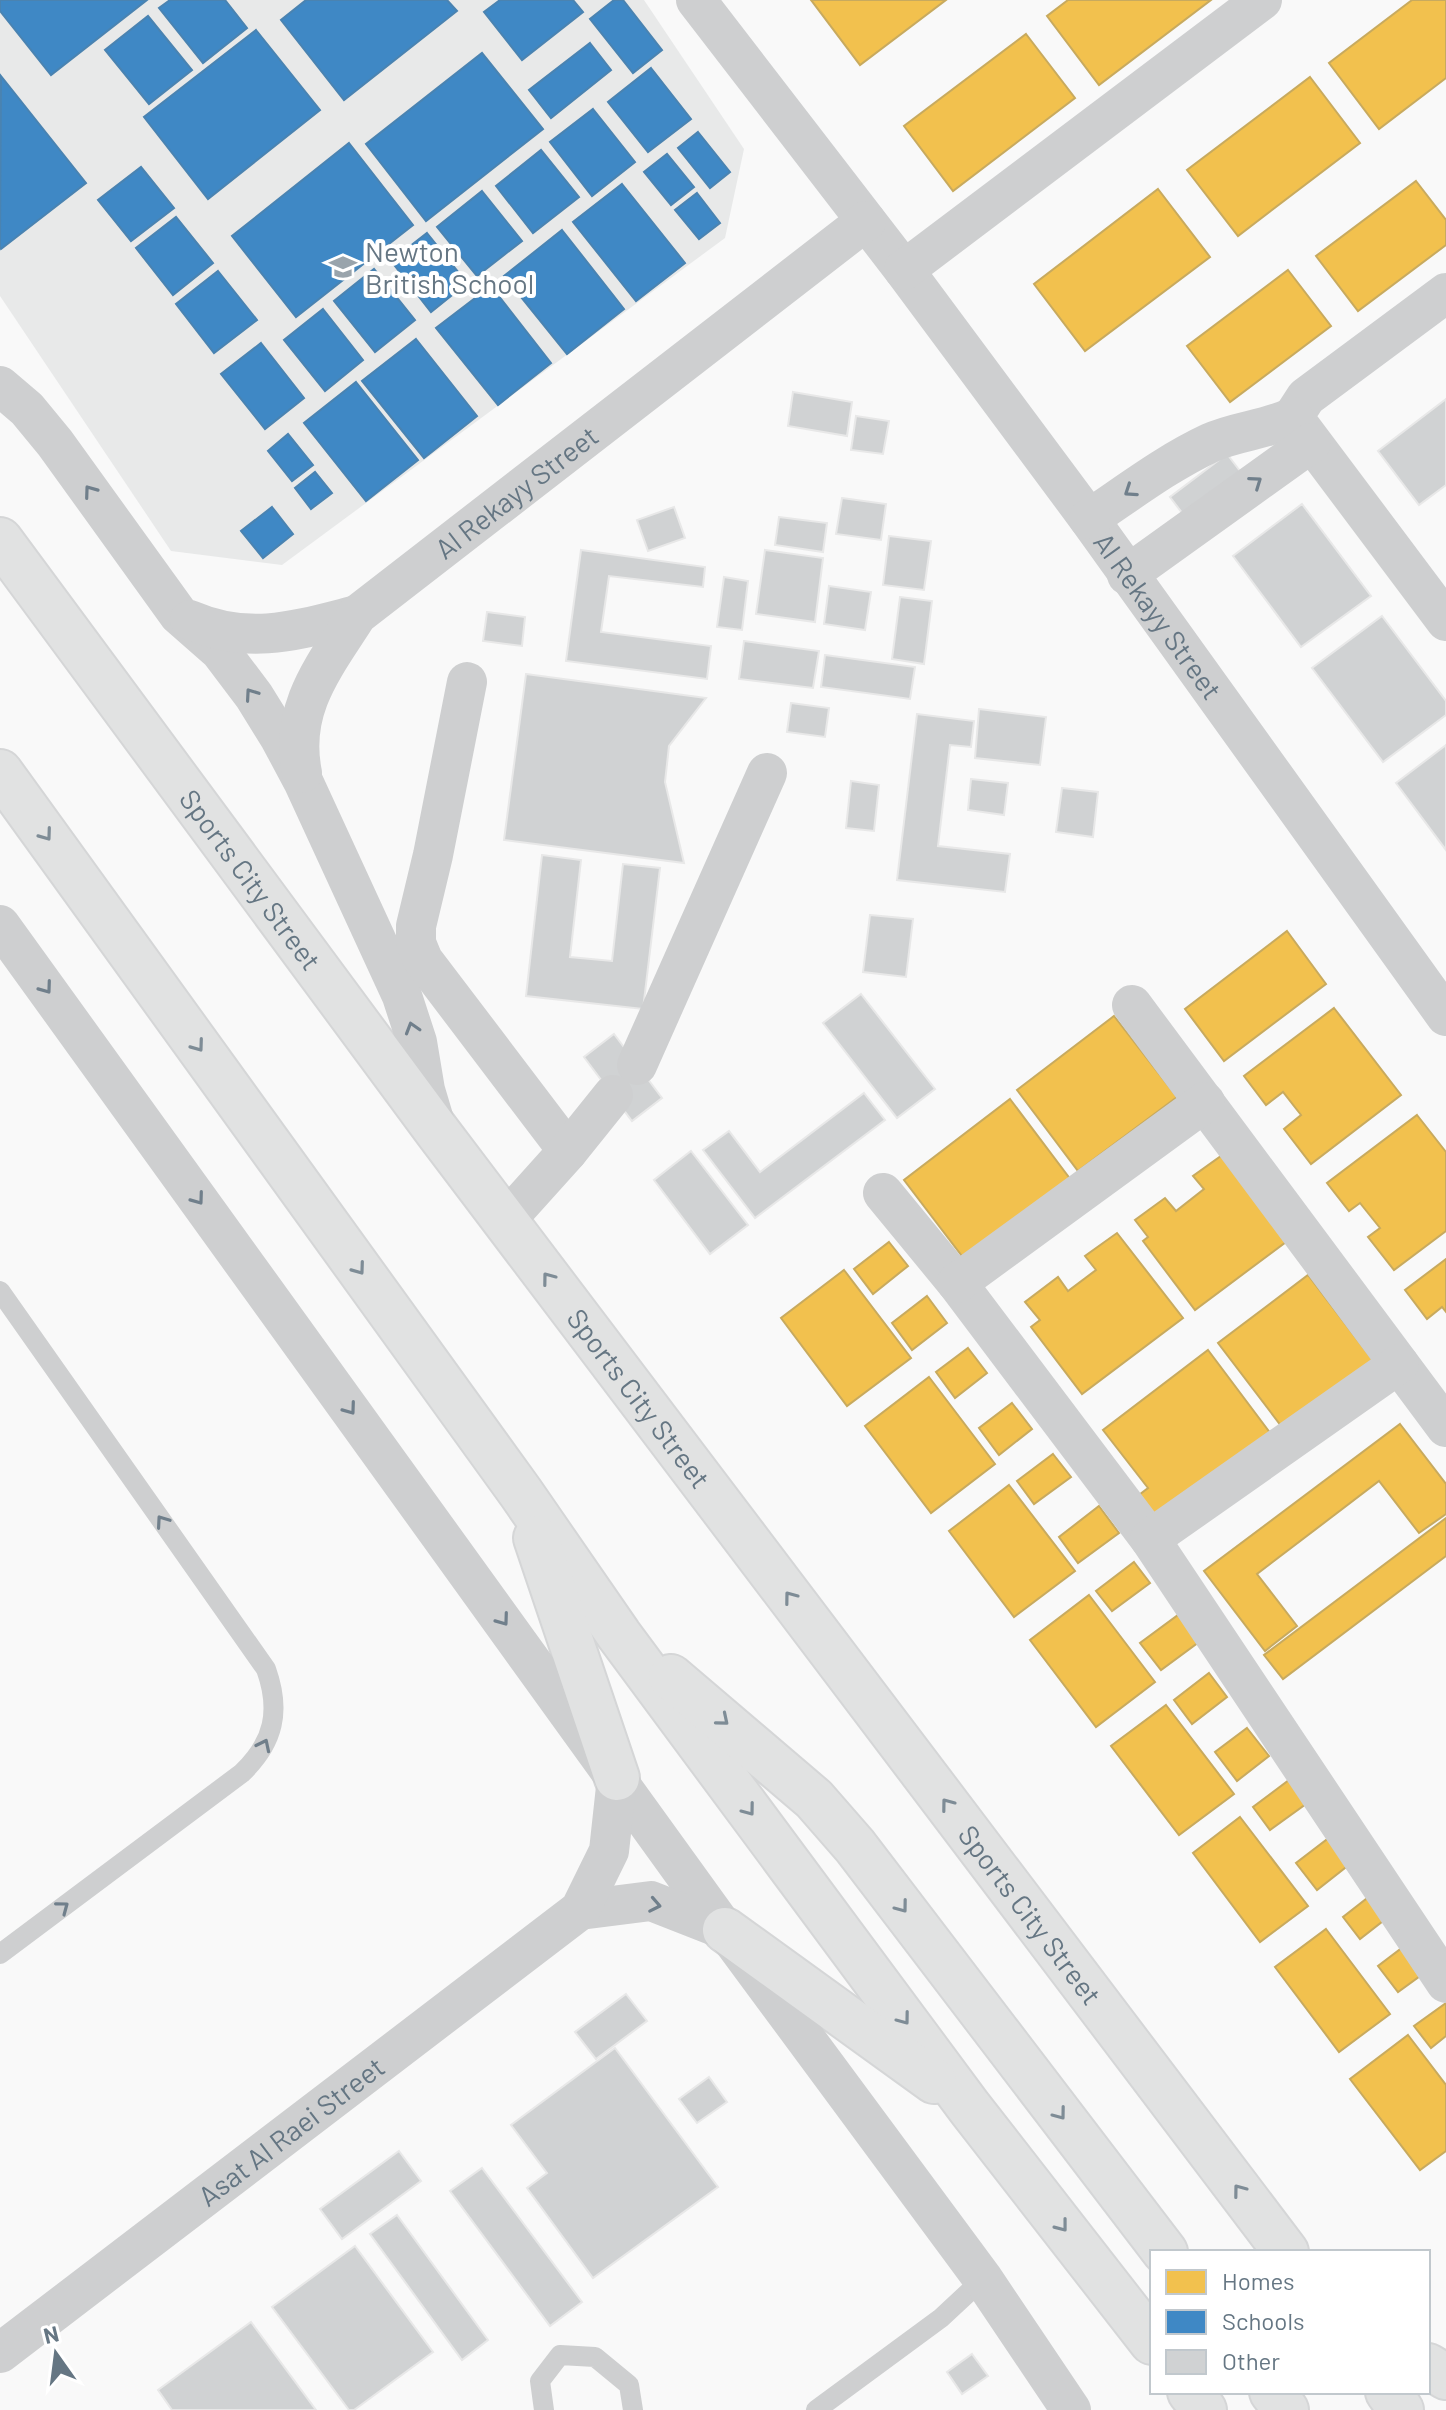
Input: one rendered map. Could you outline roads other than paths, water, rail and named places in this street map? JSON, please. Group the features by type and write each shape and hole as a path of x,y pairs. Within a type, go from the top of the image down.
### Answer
{"main road":[{"name":"Sports City Street","path":"0,540 437,1131 1284,2250"},
{"path":"0,772 521,1493 619,1635 969,2107 1150,2339"},
{"path":"521,1493 617,1778"},
{"path":"619,1635 814,1799 855,1846 1163,2250"},
{"path":"725,1930 969,2107"},
{"path":"1192,2394 1204,2410"},
{"path":"1274,2394 1286,2410"}],"street":[{"name":"Al Rekayy Street","path":"696,0 904,270 1089,519 1446,1016"},
{"path":"904,270 1262,0"},
{"name":"Al Rekayy Street","path":"303,781 299,759 301,715 319,675 357,615 866,221"},
{"path":"1127,575 1216,510 1302,430 1306,397 1446,293"},
{"name":"Al Rekayy Street","path":"0,386 27,409 55,443 179,615 220,651 254,696 303,781 402,996 417,1042 425,1090 437,1131"},
{"path":"1089,519 1172,463 1213,442 1244,431 1276,425 1302,430 1446,621"},
{"name":"Al Rekayy Street","path":"179,615 207,627 237,634 267,636 357,615"},
{"path":"467,682 416,926 416,943 423,960 568,1151"},
{"path":"505,1221 568,1151 625,1080 767,773"},
{"path":"0,925 725,1930 983,2279 1071,2410"},
{"path":"1132,1005 1446,1427"},
{"path":"957,1283 1205,1102"},
{"path":"883,1193 957,1283 1150,1539 1446,1983"},
{"path":"1150,1539 1399,1364"},
{"name":"Asat Al Raei Street","path":"0,2353 580,1910 609,1851 617,1778"},
{"path":"580,1910 651,1901 725,1930"}],"lane":[{"path":"0,1291 256,1654 269,1678 275,1705 266,1743 256,1760 242,1773 0,1954"},
{"path":"816,2410 941,2318 983,2279"},
{"path":"544,2410 540,2381 560,2355 595,2357 629,2385 633,2410"}],"place":[{"name":"Newton British School","path":"343,267"}]}
